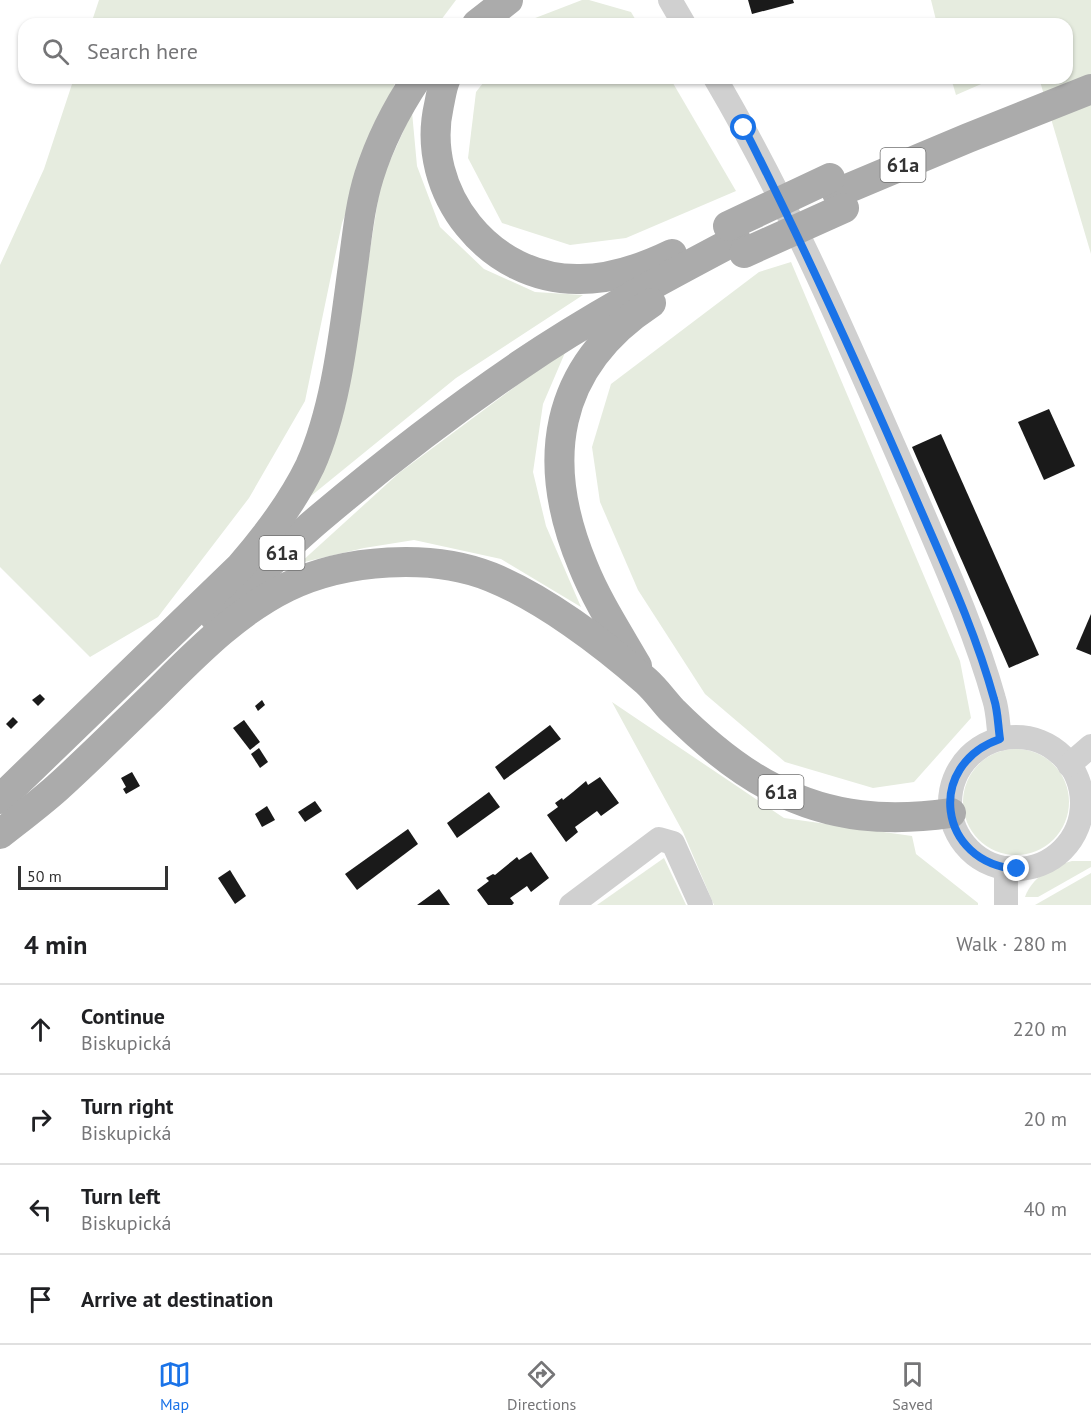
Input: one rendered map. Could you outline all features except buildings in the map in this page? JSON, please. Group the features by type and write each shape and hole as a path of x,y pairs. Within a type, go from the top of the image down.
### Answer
{"main road":[{"path":"485,18 508,0"},
{"name":"61a","path":"0,799 240,567 287,507 310,465 325,424 346,321 358,228 369,177 401,101 413,84"},
{"name":"61a","path":"444,84 435,121 436,158 446,190 463,219 484,243 510,262 542,274 578,279 603,277 630,272 736,239"},
{"name":"61a","path":"0,822 194,634 319,518 457,410 530,359 621,302 736,239 837,193 969,141 1091,89"},
{"name":"61a","path":"969,141 1091,107"},
{"name":"61a","path":"736,239 622,325 603,344 580,376 568,404 560,435 558,468 562,503 571,535 599,600 647,681 673,711 739,768 784,793 812,805 845,814 893,819 951,813"},
{"name":"61a","path":"0,834 56,789 220,632 252,608 286,588 317,576 358,566 399,562 444,565 488,576 530,595 589,636 647,681"}],"street":[{"path":"670,0 680,18"},
{"path":"718,84 744,128 803,245 898,455 969,625 995,700 1000,739"},
{"path":"1026,738 1050,747 1069,765 1077,779 1081,794 1082,837 1040,864 1017,869 994,865 973,853 958,834 951,813 952,787 962,765 979,749 1000,739 1026,738"},
{"path":"1069,765 1091,746"},
{"path":"571,905 659,839 673,843 701,905"},
{"path":"1006,868 1006,905"}],"shaded area":[{"path":"99,0 456,0 442,18 93,18"},
{"path":"582,0 589,0 631,12 634,18 535,18"},
{"path":"931,0 1091,0 1091,254 1041,84 1073,84 1073,18 936,18"},
{"path":"72,84 395,84 342,223 305,401 249,498 158,617 90,657 0,567 0,265 44,169"},
{"path":"482,84 674,84 736,191 626,238 570,245 502,223 468,158 476,92"},
{"path":"953,84 981,84 956,95"},
{"path":"412,112 417,166 440,227 484,269 535,292 583,295 456,378 306,500 345,407 381,181"},
{"path":"791,262 960,661 971,718 914,782 873,788 785,762 705,694 638,590 600,502 592,447 611,384 759,272"},
{"path":"567,348 543,404 533,472 546,526 581,607 501,559 414,540 364,548 300,563 399,473"},
{"path":"612,702 784,818 912,836 916,854 978,905 714,905 683,832"},
{"path":"1016,749 1036,753 1053,765 1065,782 1069,802 1065,822 1053,839 1036,851 1016,855 996,851 979,839 967,822 963,802 967,782 979,765 996,753"},
{"path":"664,858 686,905 597,905"},
{"path":"1072,861 1091,861 1091,867 1038,897 1025,897 1032,884 1044,873"},
{"path":"1091,873 1091,905 1035,905"}],"route":[{"path":"744,128 803,245 871,393 947,570 995,700 1000,739 979,749 962,765 956,776 950,798 953,822 964,844 982,860 994,865 1017,869"}]}
